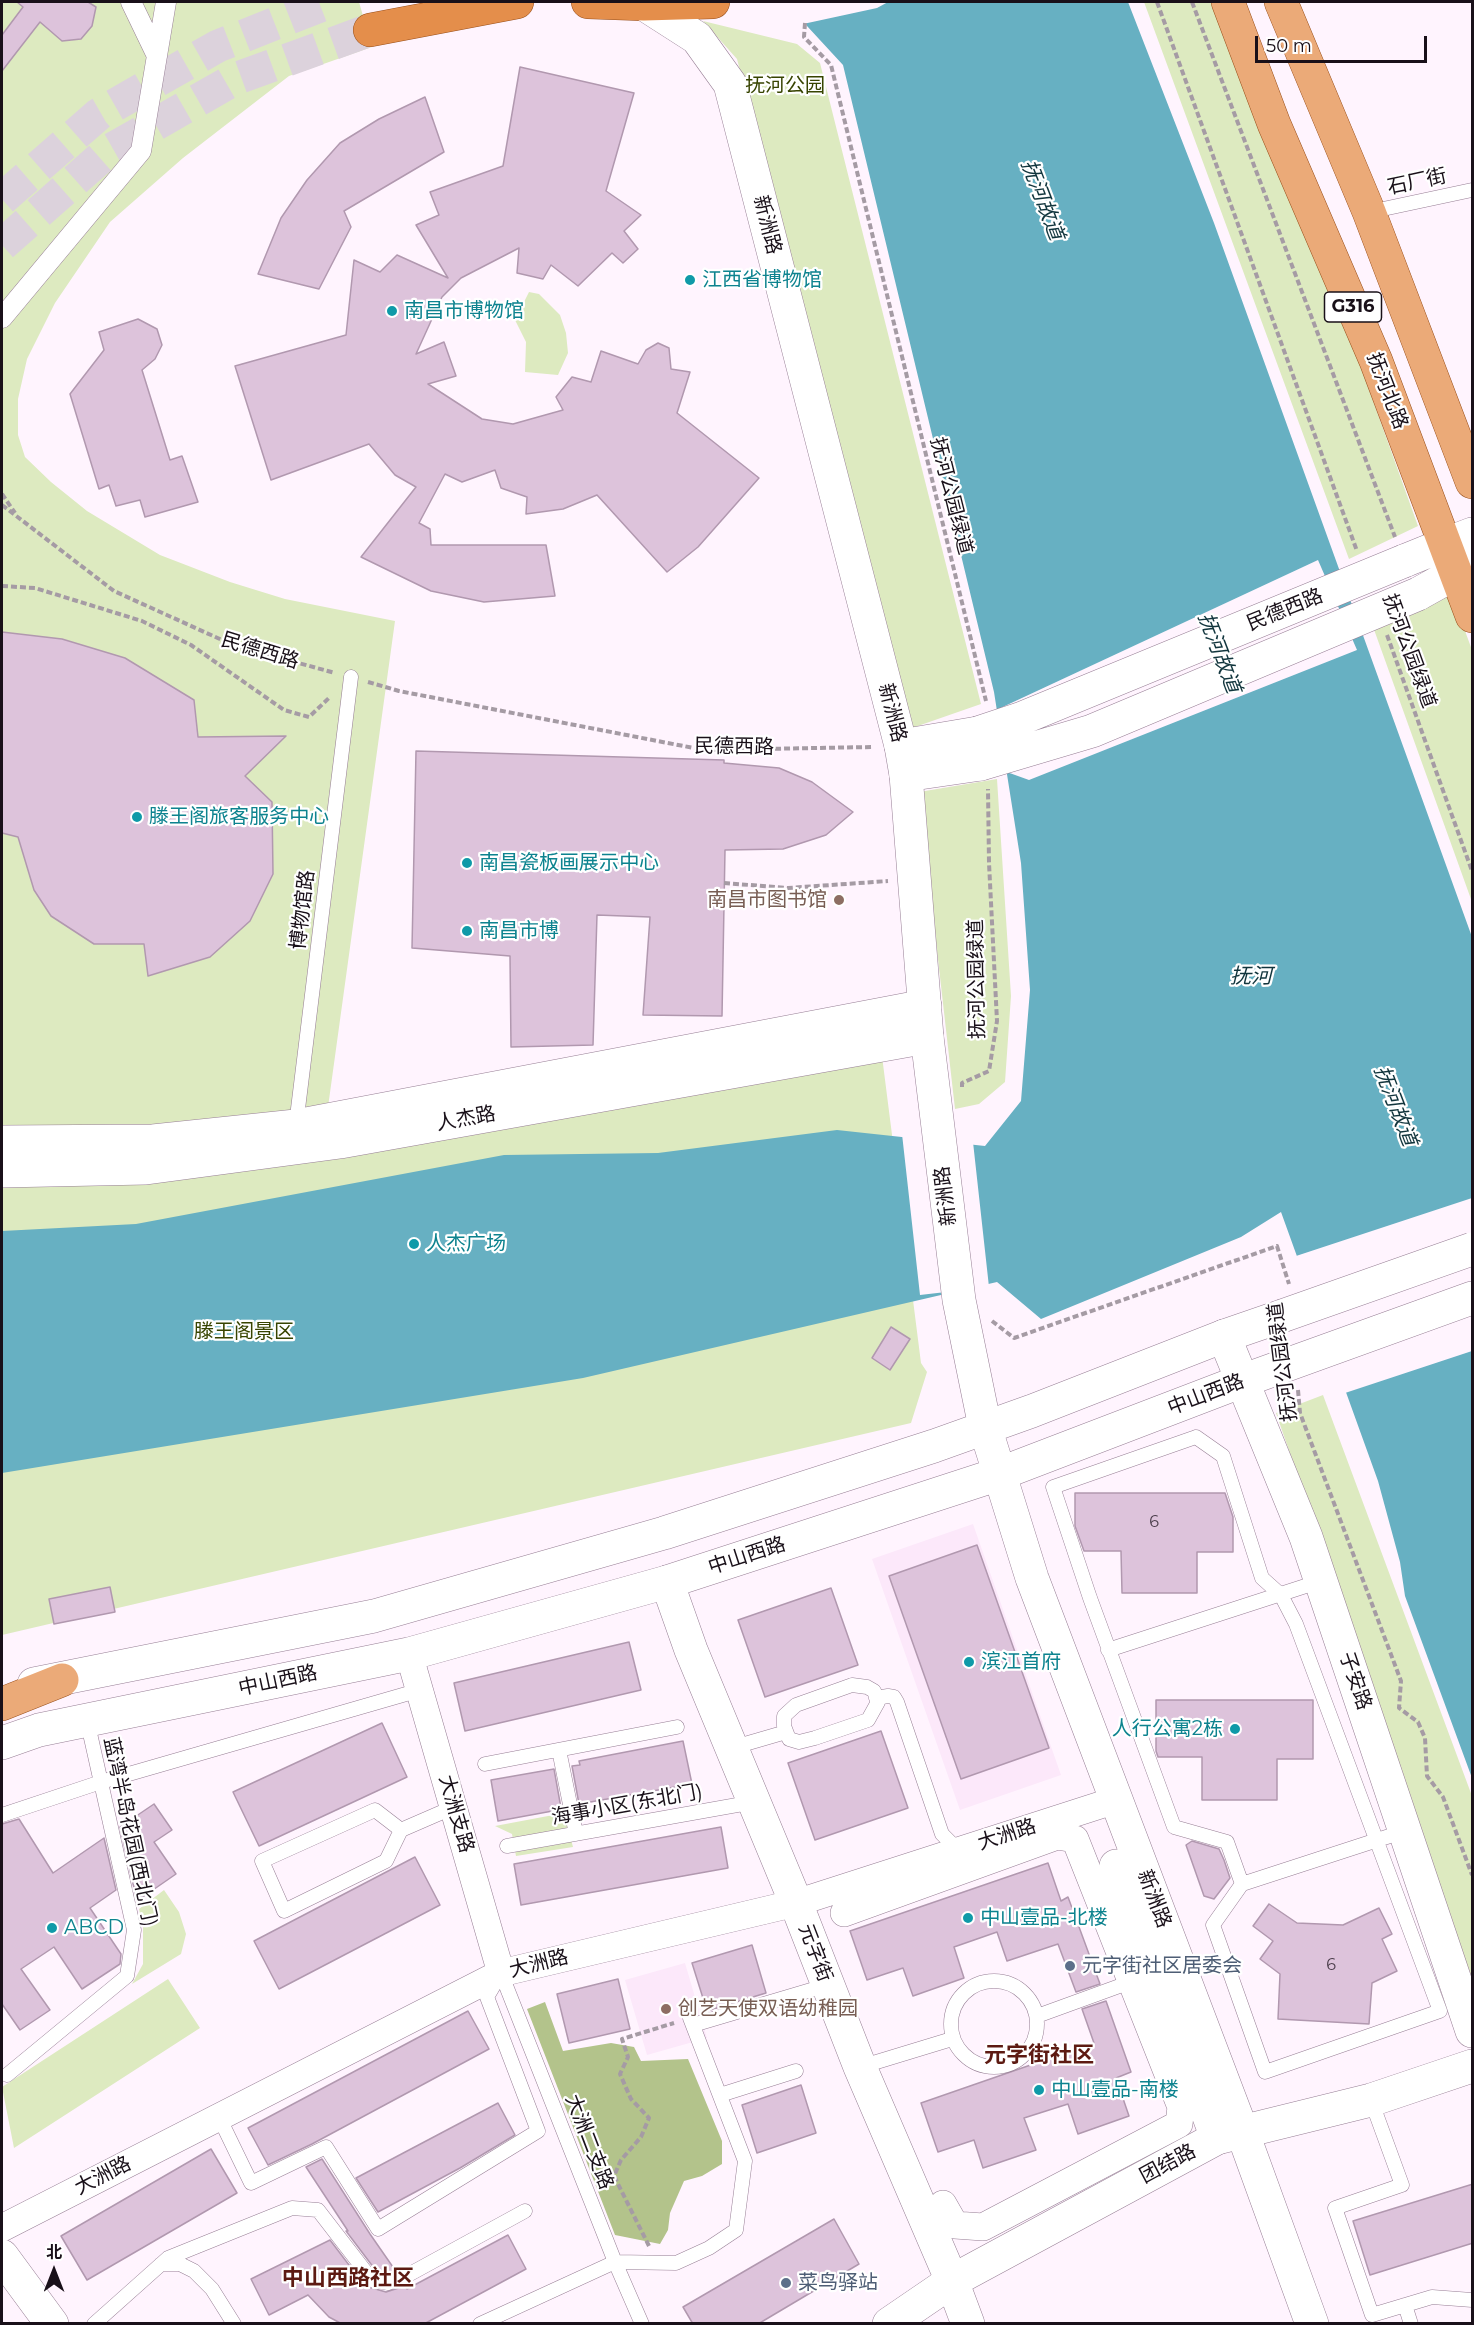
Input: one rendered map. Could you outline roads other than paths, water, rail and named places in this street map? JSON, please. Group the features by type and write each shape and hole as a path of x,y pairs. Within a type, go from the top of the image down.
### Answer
{"highway":[{"path":"370,30 517,2"},
{"path":"588,2 645,4 713,2"}],"main road":[{"name":"抚河北路","path":"1228,2 1274,124 1462,554 1473,616"},
{"name":"G316","path":"1281,2 1369,212 1473,482"},
{"name":"新洲路","path":"645,4 697,38 730,84 903,761 926,1022 959,1300 985,1427 1105,1803 1229,2135 1312,2324"},
{"name":"民德西路","path":"903,761 984,746 1020,719 1404,561 1462,554"},
{"path":"984,746 1092,731 1418,594 1462,554"},
{"name":"人杰路","path":"2,1171 146,1168 295,1137 926,1022"},
{"name":"人杰路","path":"2,1143 295,1137"},
{"path":"2,1690 62,1680 132,1663 374,1616 664,1533 1032,1411 1224,1336 1286,1302 1473,1249"},
{"name":"中山西路","path":"2,1743 39,1730 409,1654 667,1582 999,1474 1242,1381 1296,1371 1473,1298"},
{"name":"子安路","path":"1224,1336 1306,1537 1321,1581 1391,1835 1473,2031"},
{"name":"元字街","path":"667,1582 690,1650 796,1903 860,2067 952,2281 968,2324"},
{"path":"2,1704 62,1680"},
{"name":"新洲路","path":"1105,1803 1143,1978 1229,2135"},
{"name":"团结路","path":"889,2324 952,2281 1229,2135 1371,2100 1473,2066"},
{"path":"2,2256 51,2324"}],"street":[{"path":"131,2 157,56"},
{"path":"2,318 141,151 166,2"},
{"name":"大洲支路","path":"409,1654 501,1973"},
{"name":"大洲路","path":"2,2228 501,1973 796,1903 1105,1803"},
{"path":"844,1913 1057,1836 1075,1839 1143,1978 1181,2107 1179,2124 983,2227 955,2225 943,2204"}],"lane":[{"name":"石厂街","path":"1369,212 1473,190"},
{"name":"博物馆路","path":"295,1137 351,677"},
{"path":"1242,1884 1227,1842 1174,1827 1108,1650 1053,1487 1196,1437 1223,1456 1262,1578 1281,1595 1296,1624 1391,1835 1440,2011 1265,2072 1213,1925 1242,1884 1391,1835"},
{"path":"1108,1650 1321,1581"},
{"path":"852,1685 867,1687 874,1691 876,1698 878,1702 868,1720 799,1742 789,1739 786,1732 784,1716 796,1705 852,1685"},
{"path":"2,1815 101,1782 420,1689"},
{"path":"876,1698 894,1697 897,1702 942,1834 959,1851"},
{"name":"蓝湾半岛花园(西北门)","path":"7,2075 127,1976 134,1930 87,1720"},
{"path":"485,1764 677,1727"},
{"path":"731,1748 786,1732"},
{"path":"559,1750 576,1834"},
{"name":"海事小区(东北门)","path":"507,1846 754,1802"},
{"path":"401,1830 375,1810 262,1861 284,1911 386,1861 401,1830 454,1807"},
{"path":"219,2117 251,2183 326,2147 378,2229 538,2131 487,1997 501,1973"},
{"name":"大洲二支路","path":"501,1973 615,2262 642,2324"},
{"path":"1037,2016 1143,1978"},
{"path":"985,1981 1012,1984 1024,1992 1037,2016 1037,2030 1033,2043 1025,2055 1013,2063 1000,2067 985,2067 971,2061 960,2052 952,2039 950,2024 952,2010 960,1996 971,1987 985,1981"},
{"path":"487,2322 615,2262 676,2263 709,2248 736,2230 745,2161 691,2021 828,1985"},
{"path":"860,2067 952,2039"},
{"path":"720,2095 796,2071"},
{"path":"1371,2100 1402,2185 1335,2208 1372,2315 1432,2297 1473,2300"},
{"path":"93,2324 168,2258 292,2208 318,2210 372,2280 388,2283 408,2275 525,2211"},
{"path":"161,2264 180,2264 194,2271 213,2289 234,2324"},
{"path":"1405,2305 1411,2324"}],"water":[{"name":"抚河","path":"796,2 1128,2 1214,223 1472,937 1472,1778 1405,1596 1400,1562 1378,1481 1281,1212 1241,1237 1041,1319 997,1282 583,1378 2,1473 2,1231 136,1224 504,1155 658,1153 837,1130 985,1146 1021,1101 1030,990 1021,863 994,692 843,65 807,26"}],"tunnel":[{"path":"2,199 99,114 218,46 330,2"},
{"path":"2,245 107,152 235,79 370,30"}],"place":[{"name":"江西省博物馆","path":"690,280"},
{"name":"南昌市博物馆","path":"392,311"},
{"name":"滕王阁旅客服务中心","path":"137,817"},
{"name":"南昌瓷板画展示中心","path":"467,863"},
{"name":"南昌市图书馆","path":"839,900"},
{"name":"南昌市博","path":"467,931"},
{"name":"人杰广场","path":"414,1244"},
{"name":"滨江首府","path":"969,1662"},
{"name":"人行公寓2栋","path":"1235,1729"},
{"name":"中山壹品-北楼","path":"968,1918"},
{"name":"ABCD","path":"52,1928"},
{"name":"元字街社区居委会","path":"1070,1966"},
{"name":"创艺天使双语幼稚园","path":"666,2009"},
{"name":"中山壹品-南楼","path":"1039,2090"},
{"name":"菜鸟驿站","path":"786,2283"}],"district":[{"name":"元字街社区","path":"1039,2056"},
{"name":"中山西路社区","path":"348,2279"}],"park label":[{"name":"抚河公园","path":"785,86"},
{"name":"滕王阁景区","path":"244,1332"}],"water label":[{"name":"抚河故道","path":"1042,200"},
{"name":"抚河故道","path":"1219,653"},
{"name":"抚河故道","path":"1395,1106"}]}
